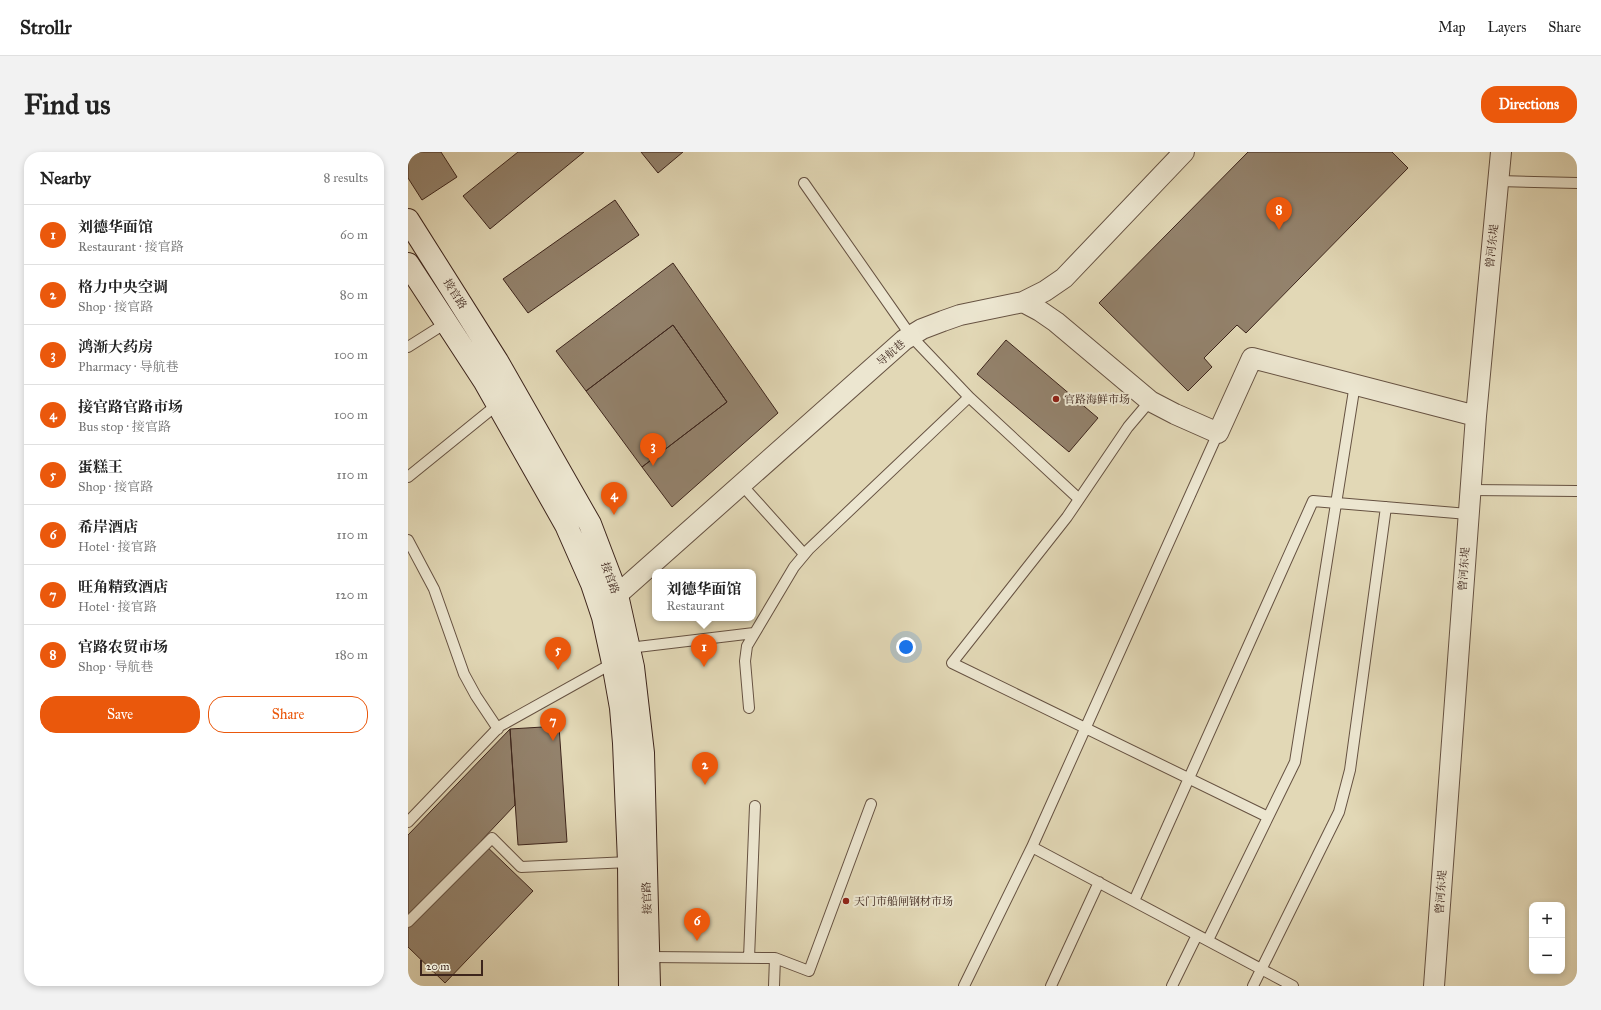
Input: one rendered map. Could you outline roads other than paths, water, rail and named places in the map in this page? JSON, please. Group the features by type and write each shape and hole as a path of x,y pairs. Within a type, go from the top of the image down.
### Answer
{"main road":[{"name":"接官路","path":"408,220 497,360 590,524 617,595 629,648 639,709 643,753 649,986"},
{"name":"接官路","path":"408,264 498,404 566,525 580,554 603,617 621,708 624,743 629,862 630,986"}],"street":[{"name":"导航巷","path":"617,595 904,340 922,329 949,319 1023,302 1045,291 1064,278 1184,152"},
{"name":"曾河东堤","path":"1434,986 1468,514 1501,152"},
{"path":"1023,302 1056,322 1150,401 1218,433 1252,358 1476,416"}],"lane":[{"path":"1499,182 1577,183"},
{"path":"804,183 911,336 969,397 1079,499"},
{"path":"408,347 446,323"},
{"path":"1208,940 1295,762 1355,384"},
{"path":"749,708 745,661 747,646 794,567 821,535 969,397"},
{"path":"1150,401 1128,426 1067,517 952,663 1268,817"},
{"path":"408,477 498,404"},
{"path":"964,986 1032,847 1218,433"},
{"path":"741,484 804,554"},
{"path":"1470,490 1577,491"},
{"path":"1134,901 1313,502 1468,514"},
{"path":"1253,986 1339,812 1350,770 1386,507"},
{"path":"408,540 434,589 464,674 476,696 498,729"},
{"path":"629,648 754,632"},
{"path":"408,822 498,729 509,721 613,663"},
{"path":"648,957 775,958 809,971 871,804"},
{"path":"749,958 755,806"},
{"path":"408,922 492,838 521,867 629,862"},
{"path":"1032,847 1293,986"},
{"path":"1051,986 1099,882"},
{"path":"1172,986 1197,935"},
{"path":"774,986 775,958"}],"place":[{"name":"官路农贸市场","path":"1279,230"},
{"name":"官路海鲜市场","path":"1056,399"},
{"name":"鸿渐大药房","path":"653,466"},
{"name":"接官路官路市场","path":"614,515"},
{"name":"刘德华面馆","path":"704,667"},
{"name":"蛋糕王","path":"558,670"},
{"name":"旺角精致酒店","path":"553,741"},
{"name":"格力中央空调","path":"705,785"},
{"name":"天门市船闸钢材市场","path":"846,901"},
{"name":"希岸酒店","path":"697,941"}]}
